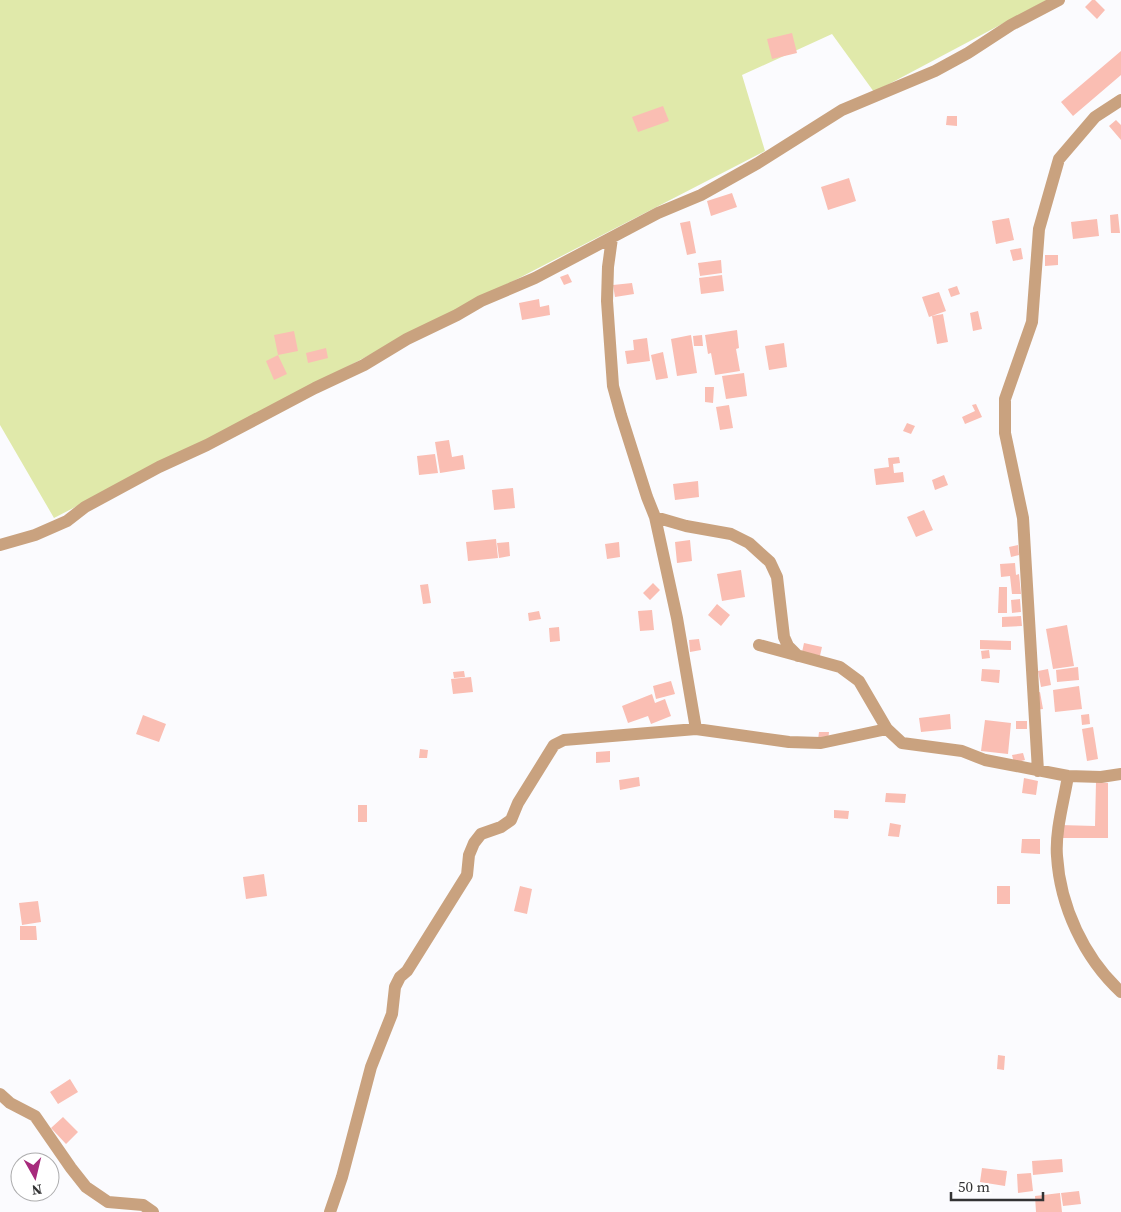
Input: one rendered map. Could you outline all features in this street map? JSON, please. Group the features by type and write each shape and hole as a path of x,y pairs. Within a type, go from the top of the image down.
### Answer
{"street":[{"path":"0,544 35,535 67,521 85,507 159,467 207,445 364,365 406,339 457,315 481,301 535,278 658,213 701,195 758,163 842,110 935,70 1011,25 1059,0"},
{"path":"1038,771 1023,518 1005,434 1006,399 1032,322 1039,229 1059,159 1095,117 1121,100"},
{"path":"612,238 608,267 607,301 613,386 647,497 655,517 677,618 696,729"},
{"path":"655,517 686,526 731,534 749,543 770,562 776,577 784,637 788,646 800,658"},
{"path":"758,645 800,658 840,667 859,681 887,729 902,743 962,751 985,760 1068,776 1102,777 1121,774"},
{"path":"330,1212 342,1177 371,1067 392,1014 395,987 400,977 407,971 467,874 469,855 474,844 481,834 501,827 511,820 518,803 554,745 564,740 696,729 789,742 821,743 887,729"},
{"path":"1068,776 1058,841 1057,855 1060,884 1067,909 1086,948 1106,978 1121,992"},
{"path":"0,1094 35,1116 86,1187 108,1202 143,1205 153,1212"}],"green space":[{"path":"0,0 1047,0 874,92 832,34 742,75 765,151 54,518 0,425"}],"building":[{"path":"1092,0 1095,0 1105,10 1097,19 1085,7"},
{"path":"792,33 797,53 772,59 767,39"},
{"path":"1121,51 1121,75 1073,116 1061,102"},
{"path":"663,106 669,121 638,132 632,117"},
{"path":"947,116 957,116 957,126 946,125"},
{"path":"1116,120 1121,125 1121,140 1109,126"},
{"path":"849,178 856,201 828,210 821,187"},
{"path":"732,193 737,207 711,216 707,201"},
{"path":"1118,214 1120,233 1111,233 1110,215"},
{"path":"1009,218 1014,240 996,244 992,221"},
{"path":"1097,219 1099,236 1073,239 1071,222"},
{"path":"690,221 696,253 687,255 680,223"},
{"path":"1021,248 1023,259 1013,261 1010,250"},
{"path":"1045,255 1058,255 1058,265 1045,266"},
{"path":"721,260 722,273 700,276 698,263"},
{"path":"568,274 572,282 564,285 560,277"},
{"path":"722,275 724,291 701,294 699,278"},
{"path":"632,283 634,294 615,297 613,285"},
{"path":"957,286 960,294 951,297 948,289"},
{"path":"939,292 946,311 929,317 922,297"},
{"path":"539,299 540,307 549,305 550,315 522,320 519,303"},
{"path":"978,311 982,329 973,331 970,313"},
{"path":"943,314 948,342 937,344 932,316"},
{"path":"737,330 739,348 736,349 740,371 715,375 711,353 708,354 705,335"},
{"path":"294,331 298,351 278,355 274,335"},
{"path":"691,335 697,373 677,376 671,339"},
{"path":"702,335 703,346 694,346 693,336"},
{"path":"647,338 650,361 627,364 625,351 634,350 633,340"},
{"path":"784,343 787,367 769,370 765,346"},
{"path":"326,348 328,358 308,363 306,353"},
{"path":"663,352 668,378 656,380 651,355"},
{"path":"278,355 287,374 274,380 266,361"},
{"path":"744,373 747,396 726,399 722,376"},
{"path":"705,387 714,387 713,403 705,402"},
{"path":"976,404 982,417 965,424 962,417 975,411 972,405"},
{"path":"729,405 733,428 720,430 716,407"},
{"path":"907,423 915,426 911,434 903,431"},
{"path":"449,440 452,457 463,455 465,469 440,473 435,442"},
{"path":"435,454 438,473 419,475 417,456"},
{"path":"899,457 900,463 893,464 894,473 903,472 904,482 876,485 874,469 889,467 888,458"},
{"path":"944,475 948,485 935,490 932,480"},
{"path":"698,481 699,497 675,500 673,484"},
{"path":"513,488 515,508 494,510 492,490"},
{"path":"924,510 933,530 916,537 907,517"},
{"path":"496,539 498,558 468,561 466,542"},
{"path":"690,540 692,561 677,563 675,542"},
{"path":"509,542 510,556 499,558 497,543"},
{"path":"619,542 620,557 607,559 605,544"},
{"path":"1018,545 1019,555 1011,557 1009,547"},
{"path":"1015,563 1016,575 1019,574 1021,594 1012,594 1010,576 1001,577 1000,564"},
{"path":"741,570 745,597 722,601 717,574"},
{"path":"653,583 660,590 650,600 643,593"},
{"path":"428,584 431,603 423,604 420,585"},
{"path":"999,587 1007,587 1007,613 998,613"},
{"path":"1020,599 1021,612 1012,613 1011,600"},
{"path":"717,604 730,615 721,626 708,615"},
{"path":"652,610 654,630 640,631 638,611"},
{"path":"539,611 541,619 529,621 528,613"},
{"path":"1021,616 1022,626 1002,627 1002,617"},
{"path":"1067,625 1074,666 1053,669 1046,629"},
{"path":"559,627 560,641 550,642 549,628"},
{"path":"699,639 701,650 690,652 689,640"},
{"path":"980,640 1011,641 1011,650 980,649"},
{"path":"804,643 822,647 819,660 801,657"},
{"path":"989,650 990,658 982,659 981,651"},
{"path":"1078,667 1079,680 1057,682 1056,670"},
{"path":"982,669 1000,670 999,683 981,681"},
{"path":"1048,669 1051,685 1041,687 1038,671"},
{"path":"464,671 465,677 454,678 453,672"},
{"path":"471,677 473,692 453,694 451,679"},
{"path":"671,681 675,694 656,699 653,686"},
{"path":"1079,686 1082,709 1055,712 1053,690"},
{"path":"1040,692 1043,709 1034,710 1032,694"},
{"path":"652,694 655,703 665,699 671,716 651,724 648,716 628,723 622,706"},
{"path":"950,714 951,729 921,732 919,718"},
{"path":"1089,714 1090,724 1082,725 1081,715"},
{"path":"143,715 166,724 159,742 136,734"},
{"path":"985,720 1011,723 1008,754 981,751"},
{"path":"1016,721 1027,721 1027,729 1016,729"},
{"path":"1093,727 1098,759 1087,761 1082,729"},
{"path":"819,732 829,732 828,741 818,740"},
{"path":"420,749 428,750 427,758 419,758"},
{"path":"610,751 610,762 596,763 596,752"},
{"path":"1023,753 1025,760 1014,763 1012,755"},
{"path":"639,777 640,786 620,790 619,780"},
{"path":"1024,778 1038,781 1036,795 1022,793"},
{"path":"1096,782 1108,783 1108,838 1059,838 1060,825 1095,826"},
{"path":"886,793 906,794 905,803 885,802"},
{"path":"358,805 367,805 367,822 358,822"},
{"path":"834,810 849,811 848,819 834,818"},
{"path":"890,823 901,825 899,837 888,836"},
{"path":"1022,839 1040,839 1040,854 1021,853"},
{"path":"264,874 267,896 246,899 243,877"},
{"path":"520,886 532,889 527,914 514,911"},
{"path":"997,886 1010,886 1010,904 997,904"},
{"path":"38,901 41,922 22,925 19,903"},
{"path":"20,926 36,926 37,940 20,940"},
{"path":"998,1055 1005,1056 1004,1070 997,1069"},
{"path":"70,1079 78,1092 58,1104 50,1092"},
{"path":"63,1117 78,1132 66,1144 51,1128"},
{"path":"1062,1159 1063,1172 1033,1175 1032,1161"},
{"path":"982,1168 1007,1171 1005,1186 980,1182"},
{"path":"1031,1173 1033,1191 1018,1193 1017,1174"},
{"path":"1079,1191 1081,1204 1063,1206 1061,1193"},
{"path":"1060,1193 1062,1212 1036,1212 1035,1196"}]}
